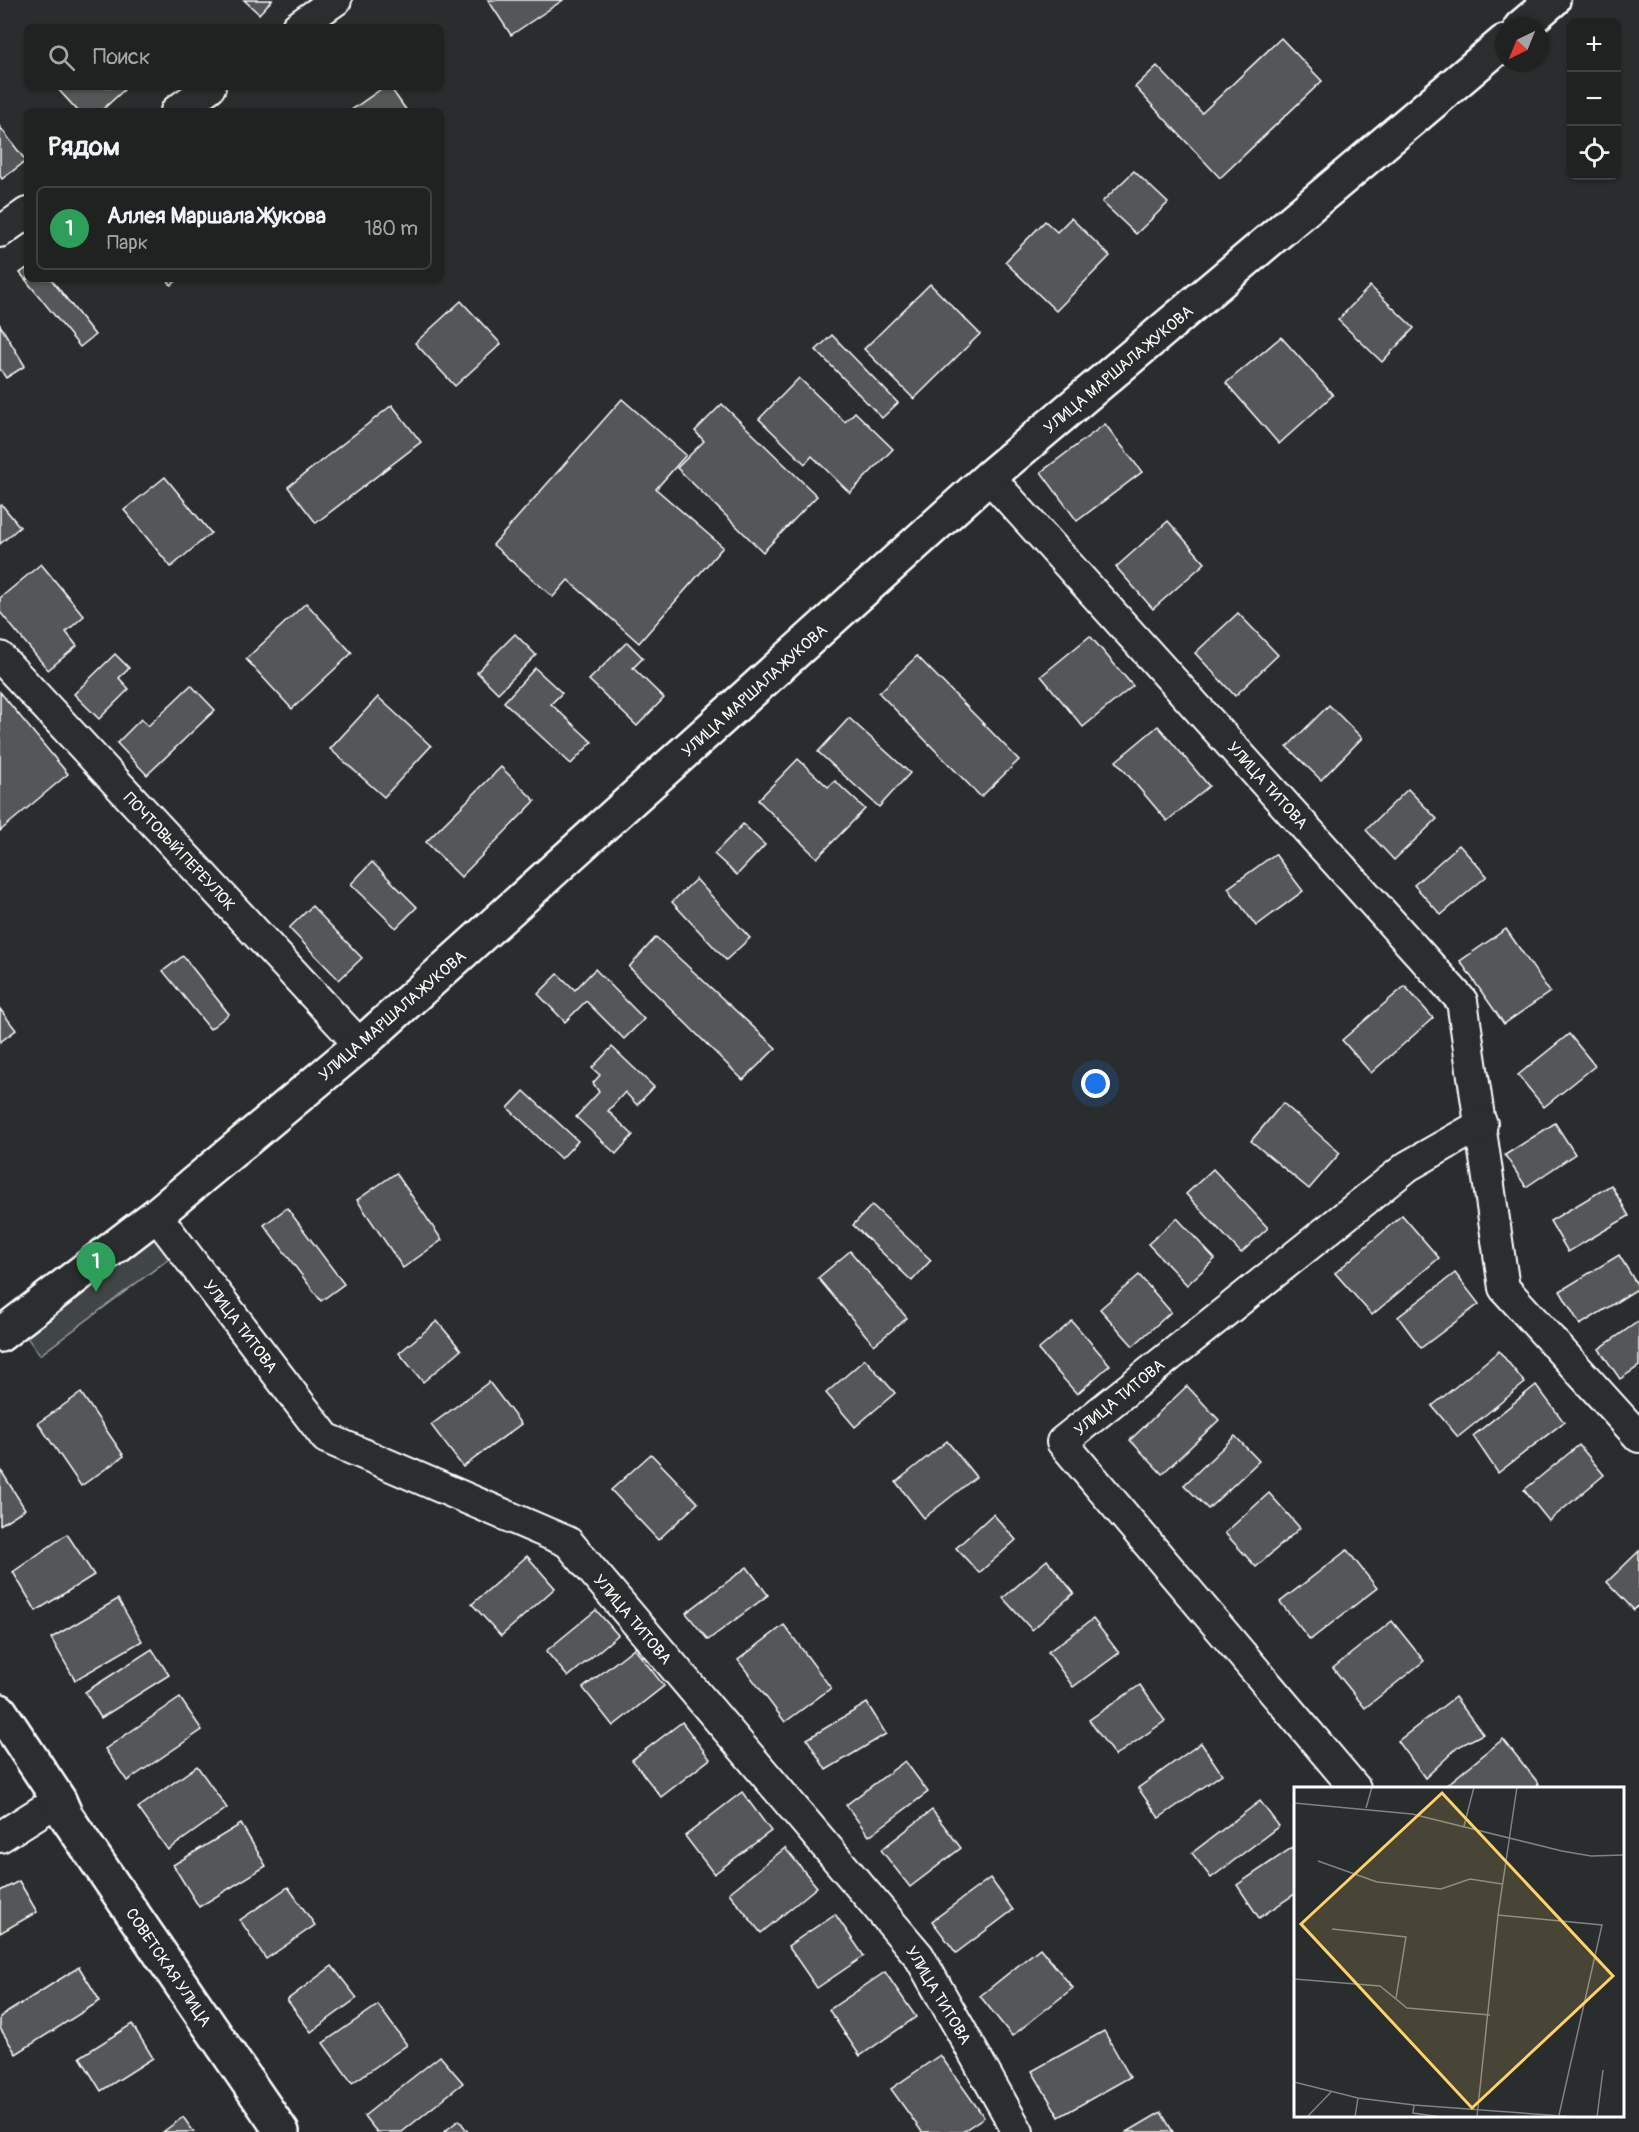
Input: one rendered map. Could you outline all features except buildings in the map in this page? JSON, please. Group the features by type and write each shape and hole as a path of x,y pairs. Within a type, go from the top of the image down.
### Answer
{"street":[{"path":"301,24 336,0"},
{"path":"1532,18 1553,0"},
{"name":"УЛИЦА МАРШАЛА ЖУКОВА","path":"0,1335 156,1215 360,1045 989,477 1495,50"},
{"path":"180,108 206,90"},
{"path":"0,232 24,215"},
{"name":"УЛИЦА ТИТОВА","path":"989,477 1462,1001 1482,1124 1504,1288 1639,1437"},
{"name":"ПОЧТОВЫЙ ПЕРЕУЛОК","path":"0,657 360,1045"},
{"name":"УЛИЦА ТИТОВА","path":"1355,1787 1062,1442 1408,1166 1482,1124"},
{"name":"УЛИЦА ТИТОВА","path":"156,1215 326,1438 568,1542 919,1956 1018,2132"},
{"name":"СОВЕТСКАЯ УЛИЦА","path":"0,1711 59,1800 66,1816 282,2132"},
{"path":"0,1837 59,1800"}],"shaded area":[{"path":"153,1227 174,1255 40,1355 21,1329"}],"place":[{"name":"Аллея Маршала Жукова","path":"96,1292"}]}
